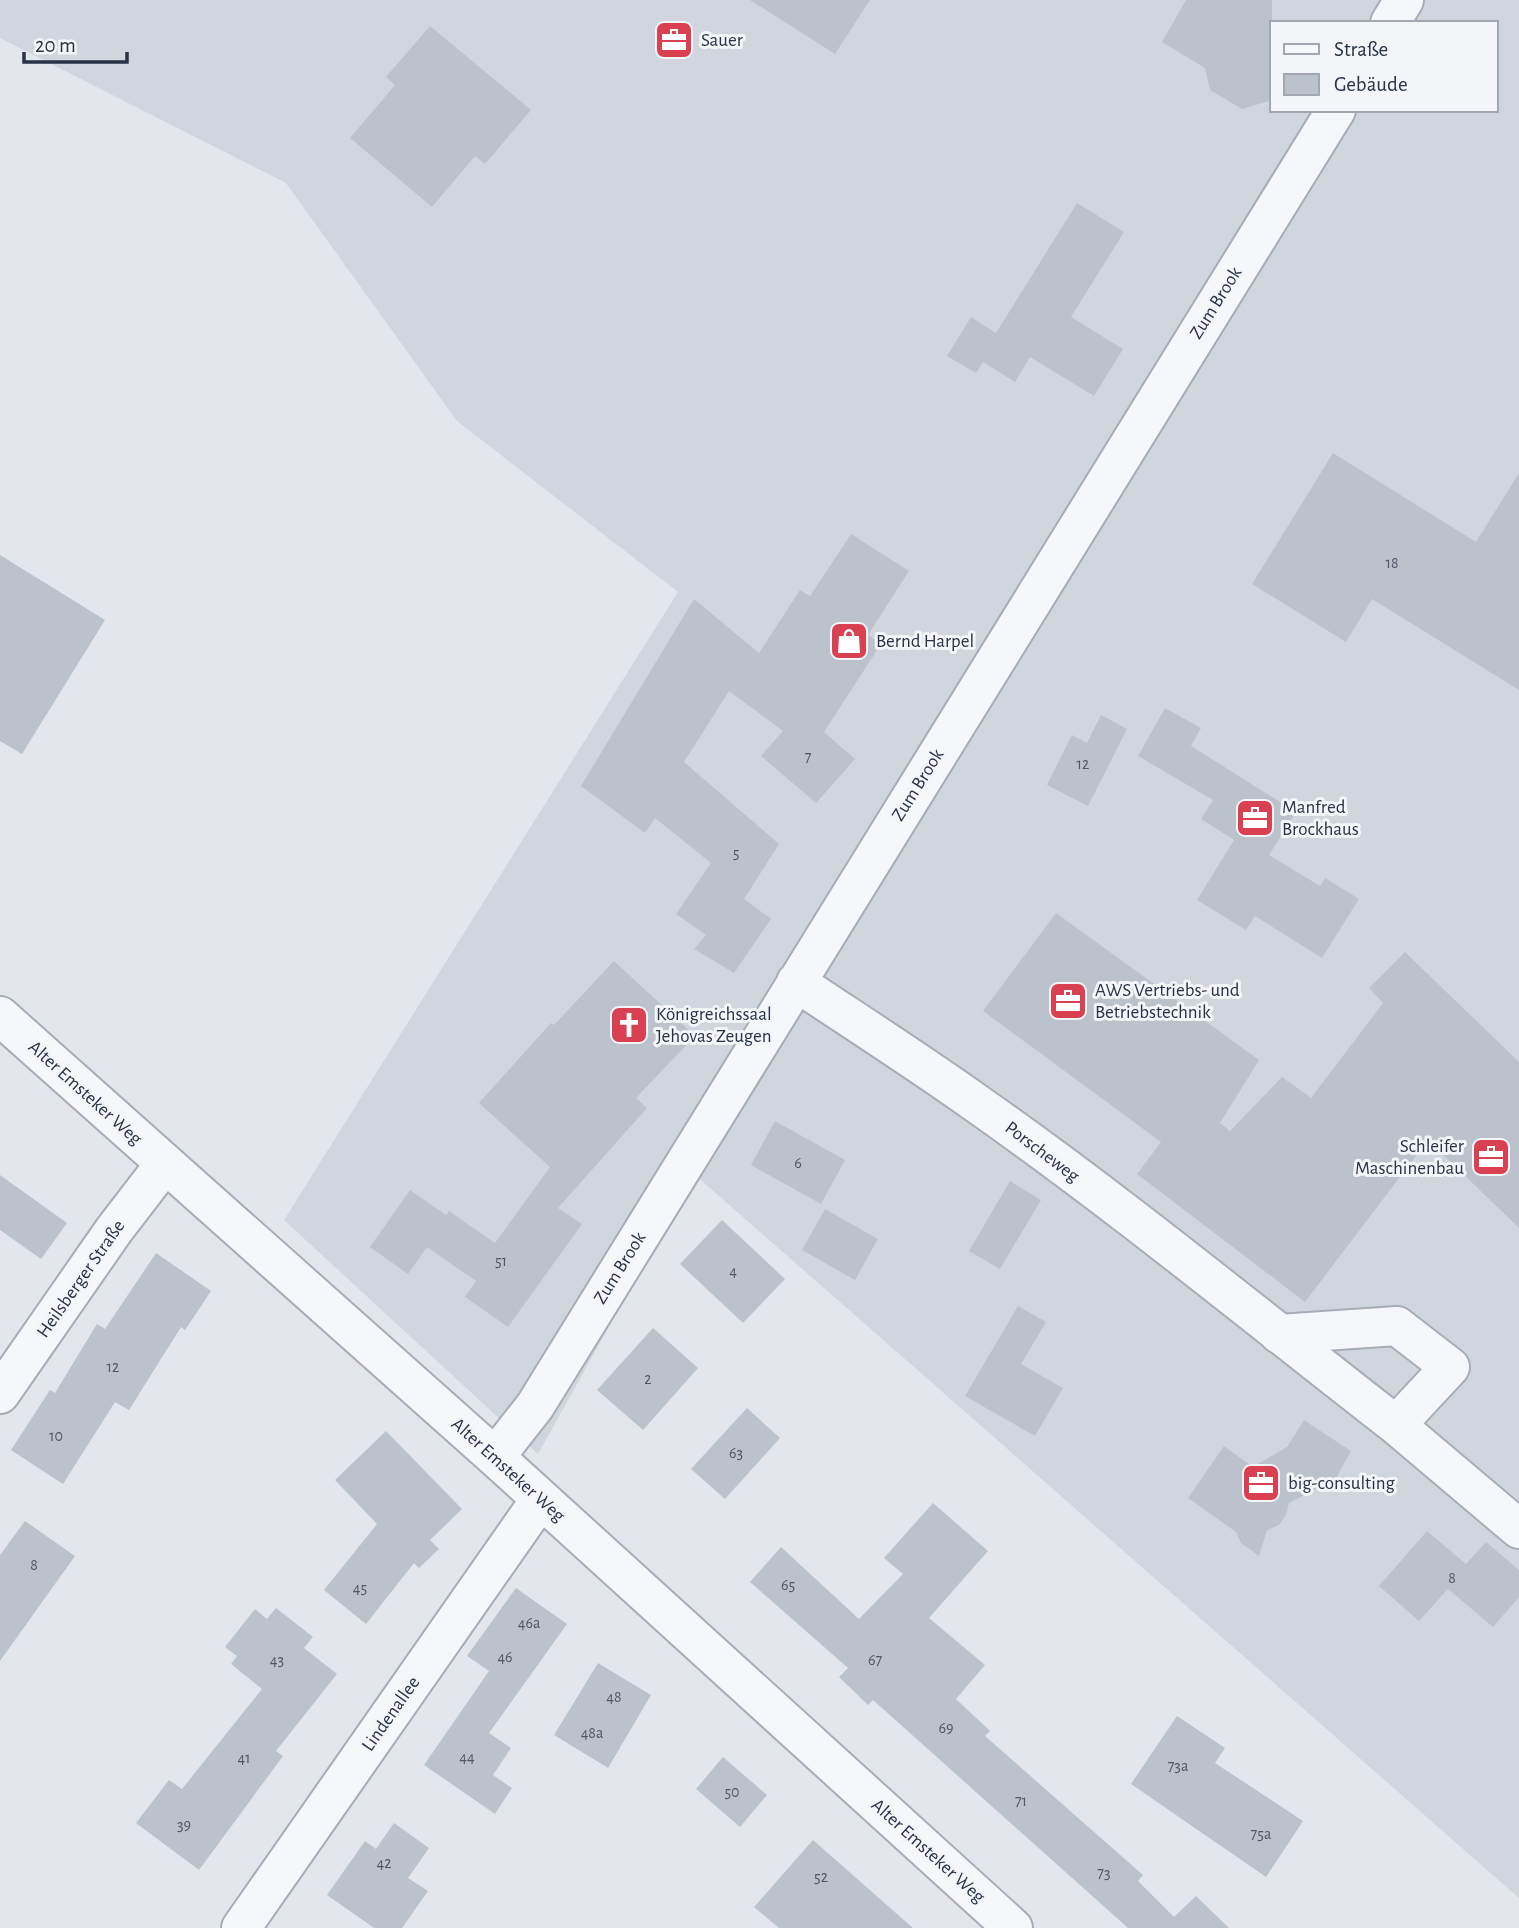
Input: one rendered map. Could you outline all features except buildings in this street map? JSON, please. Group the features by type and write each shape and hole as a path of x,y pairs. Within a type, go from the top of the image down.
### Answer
{"street":[{"path":"1391,21 1404,0"},
{"name":"Zum Brook","path":"495,1457 535,1406 1335,112"},
{"name":"Porscheweg","path":"796,982 977,1104 1176,1252 1396,1425 1519,1529"},
{"name":"Alter Emsteker Weg","path":"0,1016 164,1165 495,1457 1013,1928"},
{"name":"Heilsberger Straße","path":"0,1394 114,1230 164,1165"},
{"path":"1279,1334 1397,1326 1450,1367 1396,1425"},
{"name":"Lindenallee","path":"241,1928 541,1500"}],"shaded area":[{"path":"0,0 1519,0 1519,1898 694,1174 538,1454 284,1220 678,592 457,421 286,183 0,38"}],"place":[{"name":"Sauer","path":"674,40"},
{"name":"Bernd Harpel","path":"849,641"},
{"name":"Manfred Brockhaus","path":"1255,818"},
{"name":"AWS Vertriebs- und Betriebstechnik","path":"1068,1001"},
{"name":"Königreichssaal Jehovas Zeugen","path":"629,1025"},
{"name":"Schleifer Maschinenbau","path":"1491,1157"},
{"name":"big-consulting","path":"1261,1483"}]}
